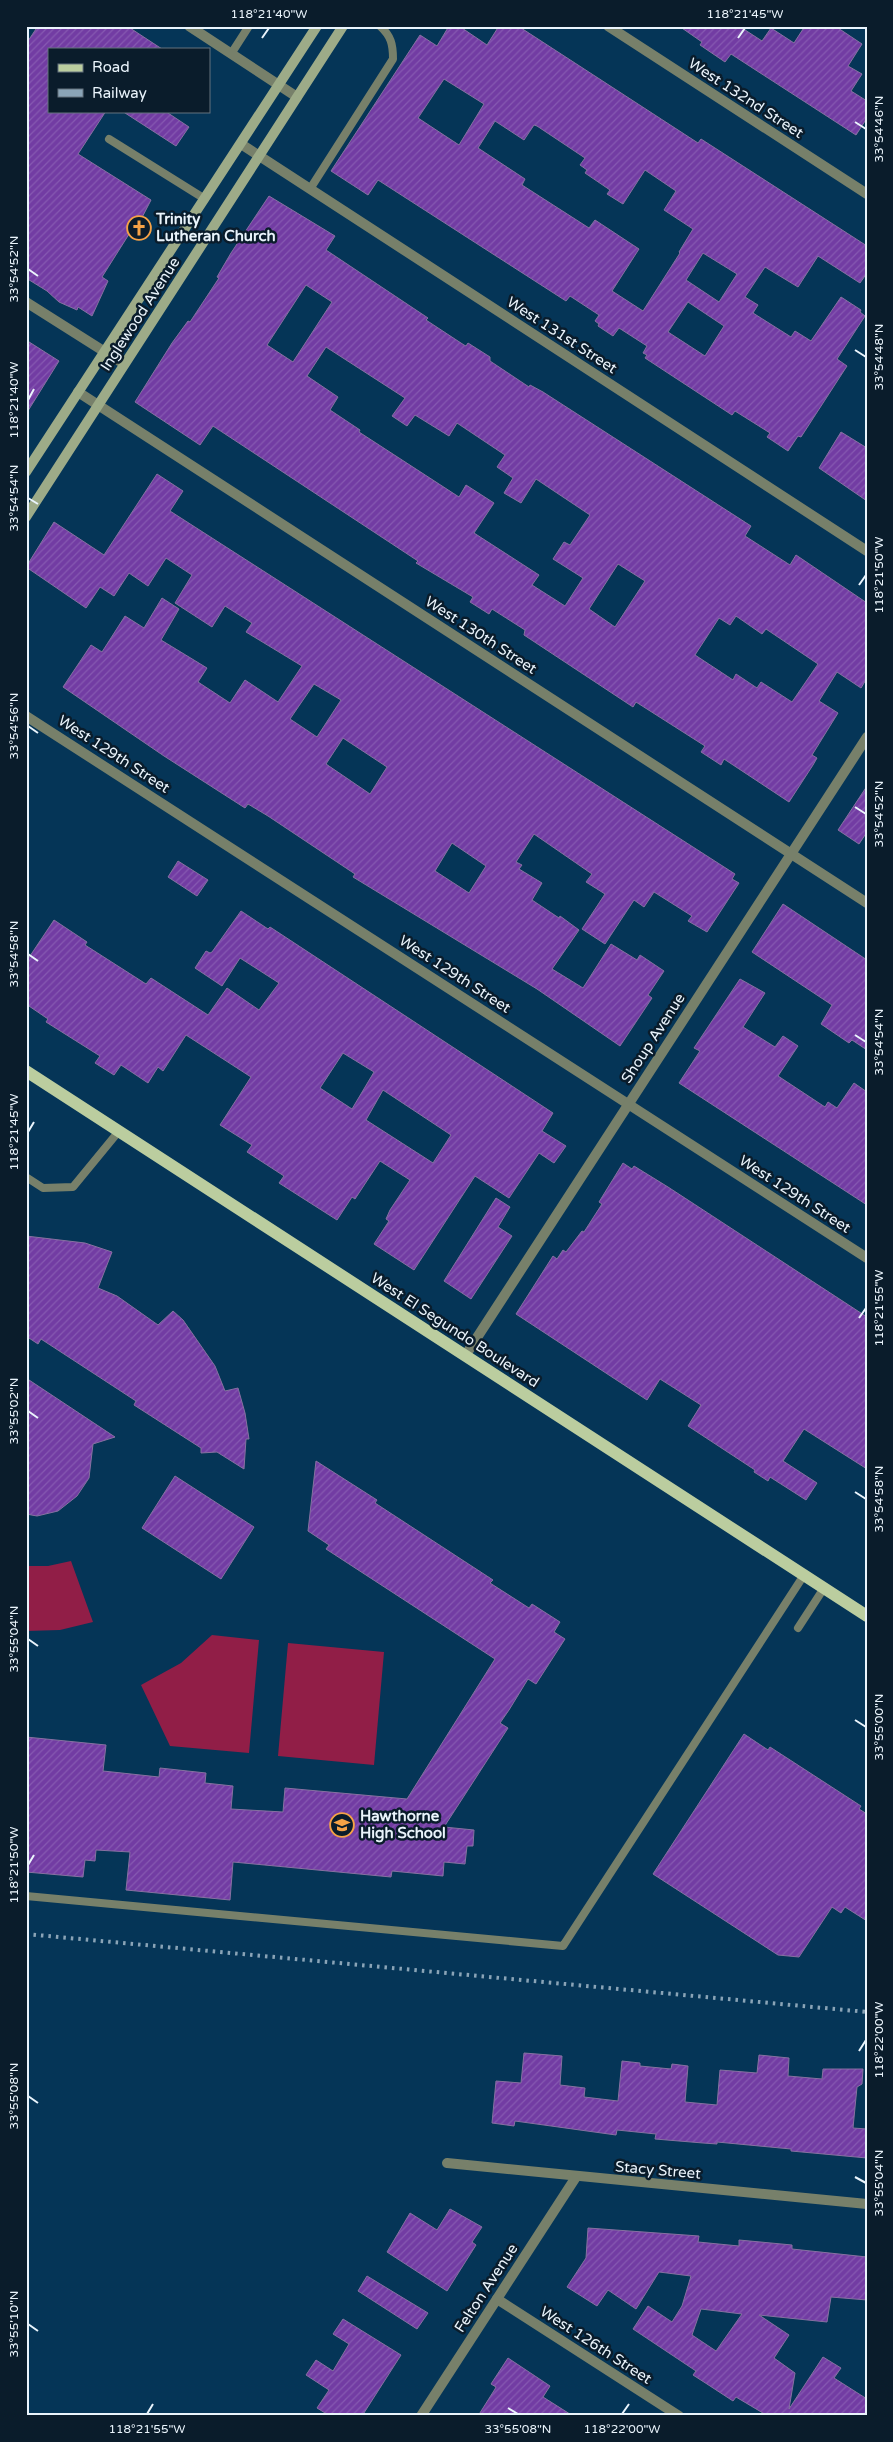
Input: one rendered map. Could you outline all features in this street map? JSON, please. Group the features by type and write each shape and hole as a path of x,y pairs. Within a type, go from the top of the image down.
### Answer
{"main road":[{"name":"Inglewood Avenue","path":"26,472 317,26"},
{"name":"Inglewood Avenue","path":"26,517 343,26"},
{"name":"West El Segundo Boulevard","path":"26,1071 867,1616"}],"street":[{"path":"189,26 298,97"},
{"name":"West 132nd Street","path":"608,26 867,194"},
{"name":"West 131st Street","path":"241,144 867,551"},
{"path":"26,302 124,364"},
{"name":"West 130th Street","path":"78,392 867,903"},
{"name":"West 129th Street","path":"26,716 867,1258"},
{"name":"Shoup Avenue","path":"465,1356 867,737"},
{"name":"Stacy Street","path":"447,2163 867,2204"},
{"name":"Felton Avenue","path":"421,2416 576,2177"},
{"name":"West 126th Street","path":"497,2299 678,2416"}],"lane":[{"path":"231,54 249,26"},
{"path":"310,189 393,59 393,45 390,35 380,26"},
{"path":"109,138 205,199"},
{"path":"26,1177 43,1188 72,1186 119,1131"},
{"path":"26,1896 563,1946 804,1576"},
{"path":"798,1628 824,1588"}],"shaded area":[{"path":"71,1561 93,1622 60,1630 26,1631 26,1566 48,1566"},
{"path":"212,1635 259,1640 249,1753 170,1746 141,1685 181,1663"},
{"path":"288,1643 384,1652 374,1765 278,1756"}],"building":[{"path":"38,26 127,26 160,48 48,48 48,112 105,112 78,154 151,200 134,233 131,231 102,277 108,281 92,316 78,307 77,310 59,302 47,291 26,278 26,44"},
{"path":"449,26 459,26 487,45 499,26 518,26 698,143 701,139 867,246 867,273 860,283 818,256 798,287 765,267 745,297 758,305 753,313 791,337 795,331 811,341 841,297 861,310 860,312 865,316 837,359 847,366 801,437 798,436 788,451 767,437 770,433 735,411 732,415 645,358 647,355 643,353 647,346 619,328 613,336 598,326 599,324 595,321 599,315 570,296 566,301 378,180 368,195 331,171 420,35 437,46","holes":["444,79 484,104 459,145 418,118","495,121 524,140 534,125 585,158 580,165 587,170 585,173 610,190 607,194 623,204 645,170 676,191 664,210 693,229 643,311 612,291 639,249 595,220 589,228 522,185 525,179 478,148","703,253 737,274 719,302 686,280","688,302 724,326 705,356 668,332"]},
{"path":"679,26 739,26 762,41 771,28 794,43 805,26 835,26 862,44 848,66 862,74 851,91 867,101 867,118 856,135 731,54 725,62 700,45 702,42"},
{"path":"124,112 166,112 189,127 176,146"},
{"path":"269,196 335,236 326,250 428,318 426,320 464,345 466,346 468,343 490,357 490,361 529,387 530,385 543,392 751,526 745,536 790,565 796,555 867,603 867,678 861,688 837,672 819,701 838,713 812,755 817,758 789,802 724,759 721,765 701,752 705,746 636,702 633,707 524,635 525,630 492,609 489,614 470,602 473,597 416,563 418,561 213,426 200,445 135,402 172,343 188,321 190,322 219,278 217,277","holes":["306,285 332,302 293,362 267,345","326,347 405,398 392,416 407,426 415,415 449,436 457,423 505,455 497,467 513,478 504,493 521,503 536,479 590,515 570,545 564,542 553,559 583,578 565,606 532,585 539,575 474,533 494,503 466,485 459,497 359,432 360,430 330,410 338,397 307,376","618,564 645,581 615,627 589,609","736,616 762,634 766,629 818,664 792,702 761,682 757,688 736,674 733,680 695,655 719,618 730,625"]},
{"path":"26,340 59,361 26,414"},
{"path":"841,432 867,448 867,501 819,468"},
{"path":"157,474 183,491 170,511 735,874 732,879 739,883 707,932 688,921 692,916 654,892 644,907 634,900 605,944 582,929 605,894 586,882 592,874 534,834 516,862 522,865 519,869 542,883 532,900 559,918 560,916 579,930 552,969 583,988 611,944 637,960 640,955 664,971 648,995 652,998 620,1046 537,989 353,877 355,874 268,816 248,804 245,808 164,756 63,687 91,645 102,652 125,616 144,628 162,598 179,609 161,640 207,668 198,682 230,703 245,680 278,702 302,666 246,632 252,623 225,606 212,627 175,603 192,575 166,558 148,586 129,573 114,596 100,587 86,608 26,567 54,522 104,555","holes":["314,684 341,700 317,737 290,719","343,738 387,767 370,794 326,764","452,843 486,866 469,893 435,871"]},
{"path":"867,786 867,832 859,844 838,830"},
{"path":"178,861 208,880 197,896 168,877"},
{"path":"783,904 867,960 867,1050 852,1040 849,1043 821,1024 832,1005 752,952"},
{"path":"241,911 268,929 270,927 553,1113 542,1131 566,1146 554,1163 539,1153 509,1198 475,1176 414,1270 374,1244 389,1221 386,1219 390,1210 410,1180 380,1161 355,1199 352,1197 337,1220 279,1183 284,1176 247,1152 252,1145 220,1125 251,1077 186,1035 163,1071 158,1067 148,1083 121,1065 114,1075 95,1063 100,1056 46,1022 48,1019 26,1004 26,962 54,920 87,942 85,945 146,984 151,978 208,1015 227,988 259,1010 279,983 240,958 222,986 195,968 206,951 212,952","holes":["343,1053 374,1072 352,1109 320,1088","383,1090 451,1135 433,1163 366,1120"]},
{"path":"740,979 765,993 743,1027 775,1047 783,1036 798,1046 778,1076 825,1107 828,1102 837,1108 854,1083 867,1092 867,1205 679,1083 700,1051 694,1048"},
{"path":"623,1163 632,1169 634,1166 668,1187 867,1317 867,1469 804,1429 783,1461 817,1483 806,1500 770,1477 768,1481 754,1472 755,1470 688,1426 701,1405 660,1379 647,1400 516,1314 553,1256 557,1259 563,1250 566,1252 582,1231 584,1232 602,1204 599,1202"},
{"path":"496,1198 510,1207 498,1227 512,1236 471,1299 444,1281"},
{"path":"26,1236 85,1243 112,1252 98,1288 117,1296 158,1325 173,1311 183,1320 215,1366 225,1391 238,1388 245,1413 249,1439 246,1439 244,1469 217,1452 201,1453 201,1448 134,1405 136,1401 41,1339 38,1344 26,1336"},
{"path":"26,1378 115,1437 93,1444 89,1478 77,1496 58,1511 37,1516 26,1514"},
{"path":"316,1461 377,1500 375,1503 493,1580 490,1583 529,1608 532,1604 560,1622 554,1632 565,1639 536,1684 528,1679 500,1723 508,1728 444,1827 474,1830 473,1846 467,1846 465,1864 444,1862 443,1876 392,1871 391,1877 233,1862 230,1900 126,1890 130,1852 96,1850 95,1861 85,1860 83,1877 26,1872 26,1737 106,1745 103,1771 159,1777 160,1768 206,1773 205,1783 233,1786 231,1809 283,1812 285,1788 407,1799 495,1659 326,1549 329,1545 308,1531"},
{"path":"175,1476 254,1527 221,1579 142,1528"},
{"path":"744,1734 768,1750 770,1747 861,1806 859,1809 867,1814 867,1921 845,1907 841,1913 832,1907 799,1957 778,1955 653,1874"},
{"path":"524,2053 562,2056 560,2085 585,2088 584,2097 618,2101 622,2061 640,2063 640,2066 671,2069 672,2064 688,2066 685,2102 717,2105 720,2070 757,2073 759,2055 789,2058 788,2076 822,2079 823,2069 863,2069 862,2084 857,2087 853,2128 867,2129 867,2158 717,2142 717,2144 655,2139 656,2134 617,2130 616,2135 515,2121 514,2126 492,2123 496,2081 521,2083"},
{"path":"450,2209 482,2227 472,2242 476,2245 447,2291 387,2252 410,2213 437,2230"},
{"path":"588,2228 699,2236 698,2242 739,2246 739,2240 792,2245 792,2249 867,2257 867,2300 831,2297 827,2322 759,2315 789,2335 774,2358 795,2373 789,2409 823,2357 841,2368 834,2378 867,2399 867,2416 768,2416 736,2397 733,2401 693,2375 696,2371 633,2329 648,2306 672,2322 682,2306 691,2276 659,2272 636,2309 608,2290 597,2306 567,2287 586,2258","holes":["701,2309 742,2314 716,2351 692,2335"]},
{"path":"367,2276 428,2313 417,2329 358,2291"},
{"path":"343,2319 401,2355 362,2416 330,2416 317,2408 329,2390 306,2375 316,2360 333,2371 349,2344 333,2334"},
{"path":"508,2358 550,2386 543,2397 573,2416 478,2416 496,2387 491,2384"}],"railway":[{"path":"26,1934 867,2012"}],"place":[{"name":"Trinity Lutheran Church","path":"139,228"},
{"name":"Hawthorne High School","path":"342,1825"}]}
